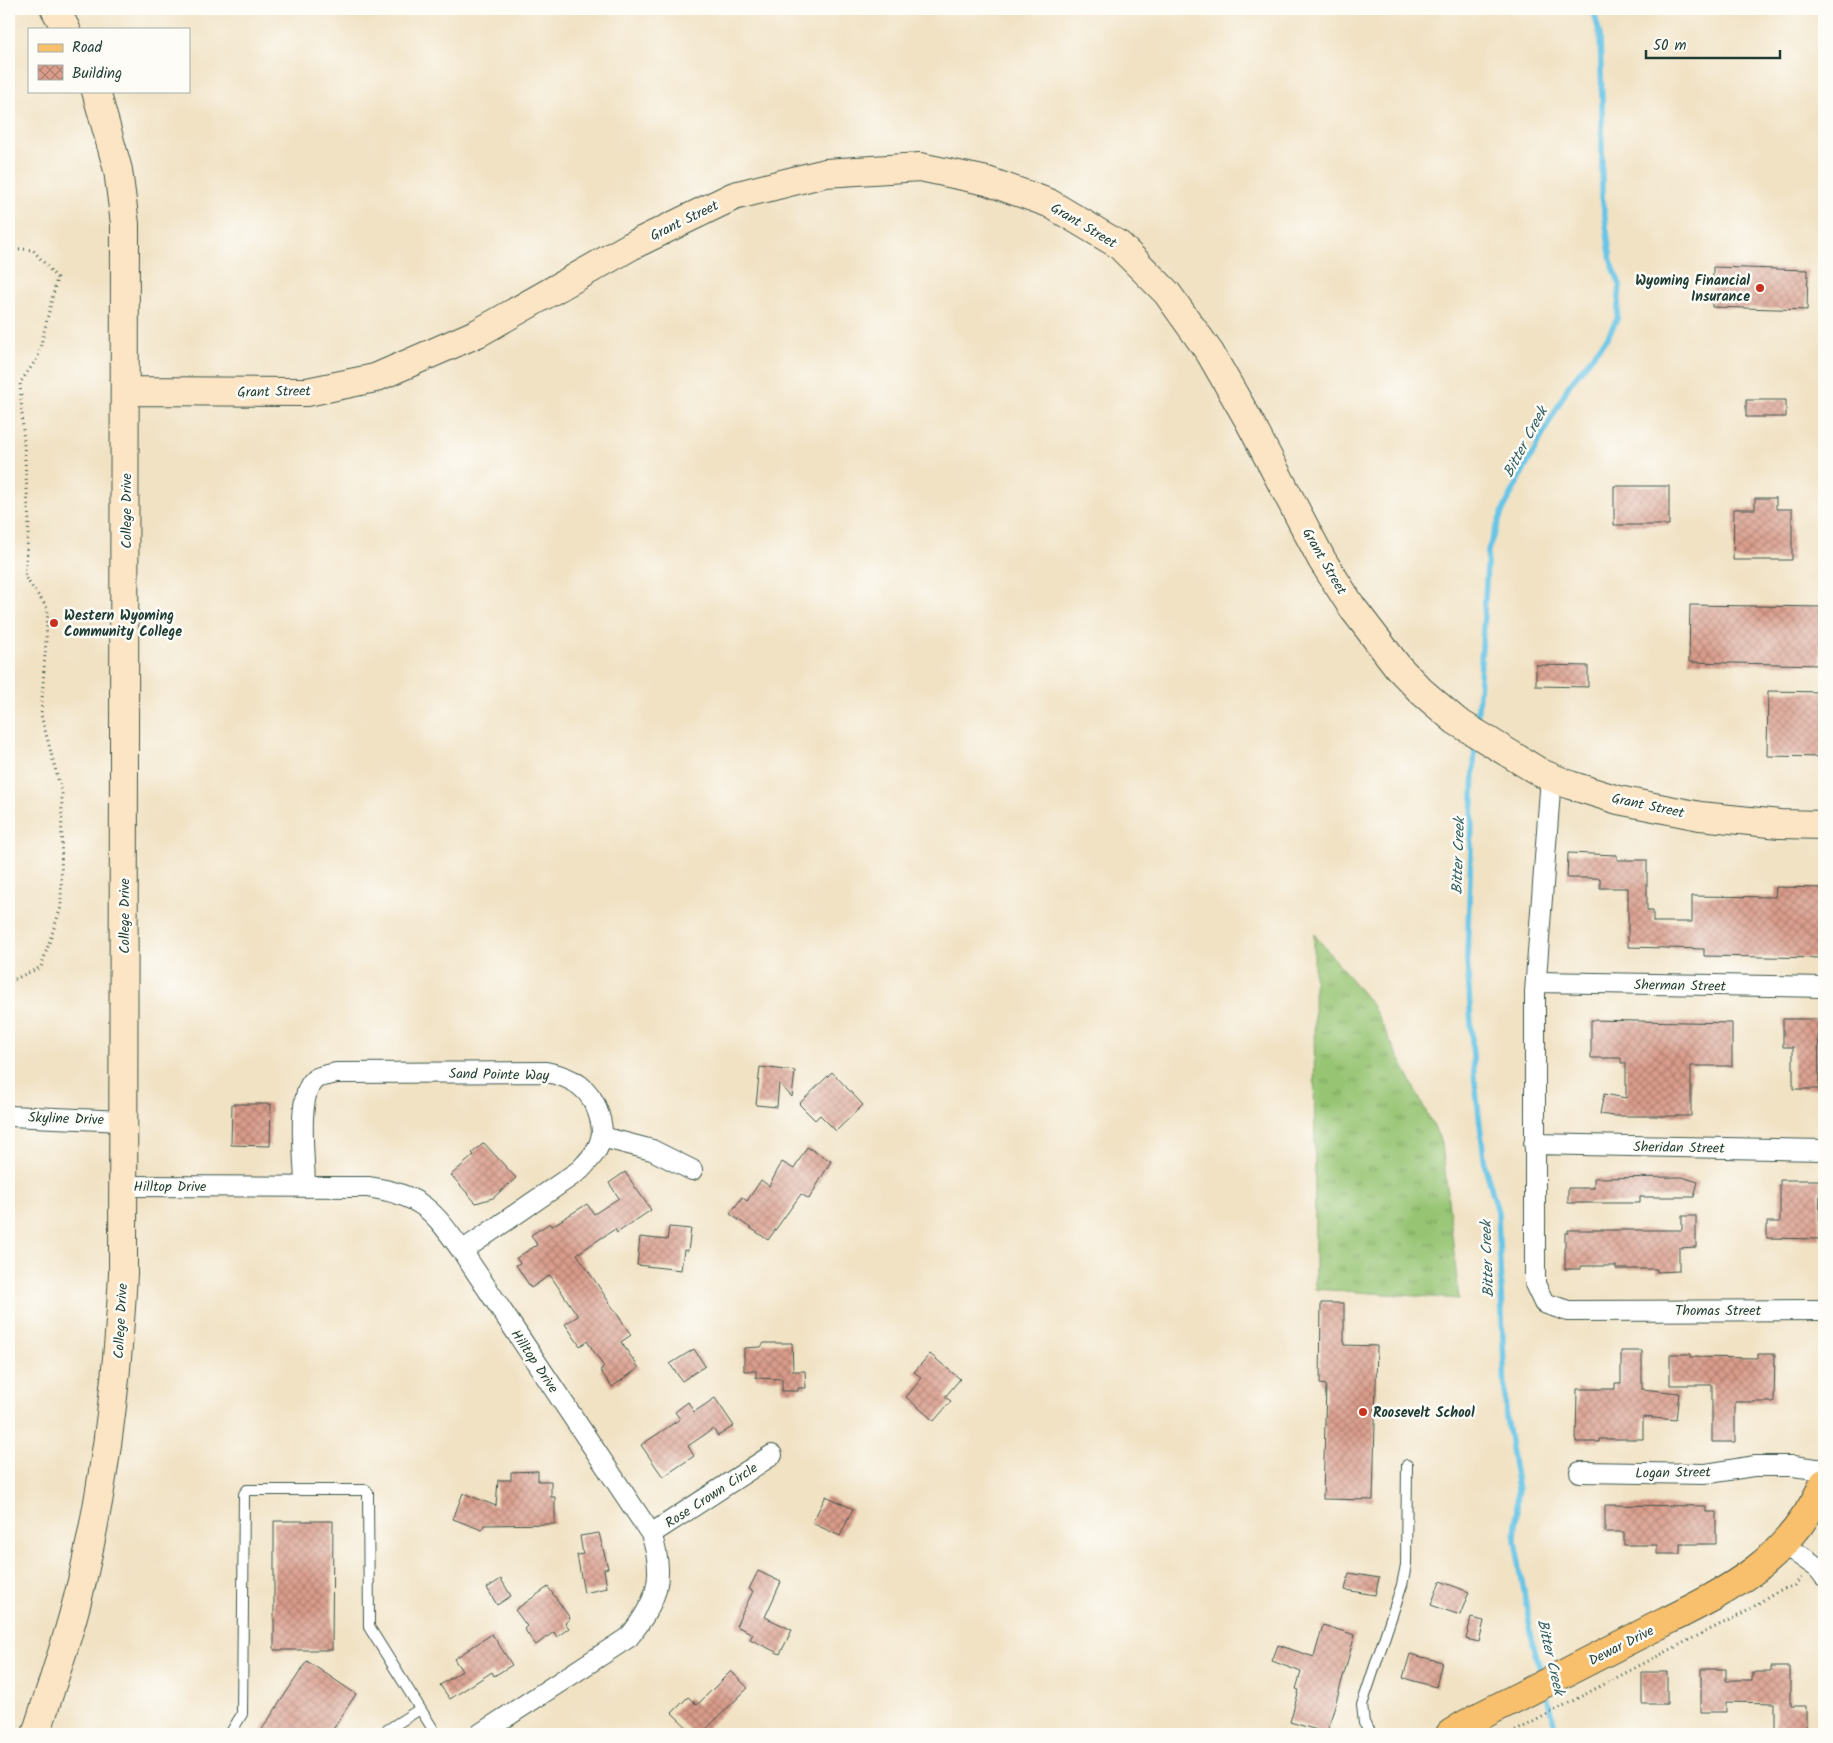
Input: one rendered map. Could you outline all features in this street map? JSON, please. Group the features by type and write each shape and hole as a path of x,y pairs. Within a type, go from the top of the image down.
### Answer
{"main road":[{"path":"55,9 65,28"},
{"name":"College Drive","path":"36,1734 86,1565 106,1463 118,1363 123,1274 125,224 118,170 96,92"},
{"name":"Grant Street","path":"126,391 307,392 375,378 478,333 631,246 734,196 825,173 920,167 987,181 1049,203 1119,245 1167,293 1210,353 1248,418 1322,560 1352,607 1398,667 1456,721 1546,775 1618,800 1700,816 1780,824 1824,825"},
{"name":"Dewar Drive","path":"1450,1734 1502,1705 1721,1594 1757,1570 1784,1544 1803,1522 1824,1483"}],"street":[{"name":"Thomas Street","path":"1546,775 1536,982 1534,1144 1535,1284 1544,1304 1568,1311 1612,1309 1824,1310"},
{"name":"Sherman Street","path":"1536,982 1824,987"},
{"name":"Sand Pointe Way","path":"305,1186 304,1108 307,1090 316,1078 336,1073 546,1072 564,1076 582,1085 595,1102 600,1119 602,1138"},
{"name":"Skyline Drive","path":"9,1116 124,1121"},
{"path":"462,1251 580,1170 594,1155 602,1138 652,1150 692,1170"},
{"name":"Sheridan Street","path":"1534,1144 1824,1150"},
{"name":"Hilltop Drive","path":"122,1186 376,1188 393,1190 420,1202 437,1217 462,1251 651,1534 658,1556 658,1580 651,1603 642,1621 629,1636 480,1734"},
{"name":"Rose Crown Circle","path":"651,1534 772,1455"},
{"name":"Logan Street","path":"1580,1472 1704,1474 1754,1466 1793,1466 1824,1470"},
{"path":"1784,1544 1818,1570"}],"lane":[{"path":"1372,1734 1364,1723 1362,1705 1402,1585 1406,1565 1407,1465"},
{"path":"230,1734 242,1714 244,1494 248,1490 366,1490 368,1493 369,1627 436,1734"},
{"path":"381,1734 420,1709"}],"path":[{"path":"9,248 33,250 57,278 38,357 20,383 28,522 25,577 48,609 40,715 62,794 61,907 40,967 15,979 9,976"},
{"path":"1512,1733 1744,1612 1778,1589 1794,1586 1818,1570"}],"green space":[{"path":"1314,934 1372,1005 1442,1143 1459,1299 1315,1289"}],"building":[{"name":"Wyoming Financial Insurance","path":"1713,267 1808,270 1807,310 1712,307"},
{"path":"1746,400 1786,400 1786,417 1746,417"},
{"path":"1614,486 1669,486 1669,525 1614,525"},
{"path":"1755,498 1776,498 1776,509 1792,509 1792,560 1733,560 1734,509 1755,509"},
{"path":"1690,605 1821,607 1820,665 1689,662"},
{"path":"1536,665 1588,666 1588,687 1536,686"},
{"path":"1768,691 1824,692 1824,757 1767,756"},
{"path":"1568,853 1617,855 1617,860 1647,860 1647,910 1653,910 1653,922 1692,922 1692,896 1775,897 1776,887 1824,888 1824,958 1704,956 1704,949 1628,947 1628,888 1600,888 1600,878 1567,878"},
{"path":"1783,1019 1818,1019 1819,1089 1793,1089 1793,1047 1783,1047"},
{"path":"1591,1020 1732,1023 1732,1066 1691,1066 1691,1116 1613,1116 1600,1114 1604,1094 1626,1098 1626,1063 1621,1063 1621,1058 1591,1058"},
{"path":"760,1067 795,1071 792,1097 779,1083 777,1107 756,1105"},
{"path":"832,1072 863,1105 836,1131 820,1115 815,1120 799,1104"},
{"path":"232,1104 271,1104 270,1146 231,1145"},
{"path":"484,1143 516,1178 493,1198 476,1203 451,1175 474,1155 472,1153"},
{"path":"807,1147 831,1161 809,1199 801,1194 768,1240 730,1214 742,1197 747,1201 761,1180 769,1186 782,1162 794,1169"},
{"path":"625,1172 651,1210 617,1233 615,1229 577,1254 631,1335 621,1342 639,1368 612,1387 600,1370 604,1367 587,1341 580,1346 565,1324 578,1316 550,1275 531,1288 516,1265 520,1263 516,1258 537,1245 531,1235 550,1223 552,1226 587,1204 594,1214 619,1198 609,1183"},
{"path":"1682,1177 1698,1182 1694,1197 1640,1197 1640,1203 1568,1203 1568,1188 1594,1188 1594,1178"},
{"path":"1780,1180 1820,1180 1819,1239 1767,1238 1767,1222 1780,1222"},
{"path":"1682,1216 1696,1216 1696,1247 1679,1248 1679,1271 1657,1272 1657,1269 1616,1269 1616,1266 1581,1266 1581,1269 1565,1269 1565,1233 1568,1233 1568,1230 1682,1230"},
{"path":"669,1227 691,1229 688,1251 684,1250 681,1270 637,1265 640,1237 667,1240"},
{"path":"1321,1303 1344,1303 1344,1345 1377,1346 1373,1500 1323,1499 1326,1385 1320,1384"},
{"path":"764,1343 792,1343 793,1371 805,1371 806,1388 798,1388 798,1391 782,1391 782,1379 756,1378 756,1371 744,1371 744,1348 761,1347"},
{"path":"694,1349 705,1366 682,1381 670,1364"},
{"path":"1621,1351 1642,1351 1642,1389 1679,1393 1676,1420 1643,1417 1643,1439 1599,1439 1599,1442 1576,1442 1577,1389 1615,1389 1615,1383 1621,1383"},
{"path":"930,1354 960,1379 945,1397 951,1401 934,1421 906,1397 922,1378 914,1372"},
{"path":"1670,1354 1691,1354 1691,1357 1758,1358 1758,1354 1775,1354 1774,1402 1735,1402 1735,1442 1712,1442 1712,1385 1670,1385"},
{"path":"715,1398 734,1426 718,1436 713,1429 688,1446 694,1456 663,1477 641,1445 680,1419 675,1412 688,1402 694,1412"},
{"path":"538,1471 538,1481 551,1481 551,1497 555,1497 555,1524 484,1525 482,1530 453,1519 463,1493 496,1506 498,1480 511,1480 511,1472"},
{"path":"826,1496 853,1509 840,1536 812,1523"},
{"path":"1605,1505 1706,1506 1706,1512 1716,1512 1716,1544 1680,1544 1680,1554 1657,1554 1657,1545 1624,1545 1624,1532 1605,1532"},
{"path":"274,1521 333,1521 332,1650 274,1650"},
{"path":"599,1533 608,1568 604,1569 607,1588 584,1593 577,1555 583,1554 580,1536"},
{"path":"758,1571 781,1582 765,1617 792,1630 780,1654 750,1639 753,1634 736,1626 753,1591 749,1589"},
{"path":"1349,1573 1379,1578 1375,1595 1345,1590"},
{"path":"501,1579 511,1596 497,1605 487,1588"},
{"path":"1440,1581 1469,1592 1460,1615 1431,1605"},
{"path":"548,1587 570,1618 565,1623 569,1628 557,1637 554,1632 536,1645 524,1629 527,1626 515,1610"},
{"path":"1471,1618 1484,1621 1479,1642 1466,1639"},
{"path":"1323,1625 1355,1635 1327,1733 1290,1722 1299,1690 1296,1689 1301,1672 1272,1661 1278,1645 1314,1657"},
{"path":"492,1634 512,1665 494,1676 492,1672 450,1699 440,1685 462,1671 454,1659"},
{"path":"1410,1654 1442,1662 1436,1687 1403,1678"},
{"path":"307,1661 356,1694 330,1734 259,1734"},
{"path":"1771,1667 1790,1667 1790,1706 1806,1706 1806,1734 1775,1734 1775,1703 1726,1702 1726,1712 1701,1712 1701,1669 1726,1669 1726,1680 1752,1680 1752,1672 1771,1672"},
{"path":"731,1671 748,1688 701,1734 694,1734 672,1713 688,1697 697,1705"},
{"path":"1642,1672 1667,1672 1667,1704 1642,1704"}],"waterway":[{"name":"Bitter Creek","path":"1477,725 1488,550 1503,510 1569,385 1607,338 1617,319 1620,285 1611,261 1602,196 1600,35 1593,9"},
{"name":"Bitter Creek","path":"1475,742 1467,957 1474,1074 1485,1166 1498,1212 1506,1418 1518,1489 1515,1540 1532,1638 1542,1676"},
{"name":"Bitter Creek","path":"1546,1692 1557,1734"}],"place":[{"name":"Wyoming Financial Insurance","path":"1760,288"},
{"name":"Western Wyoming Community College","path":"54,623"},
{"name":"Roosevelt School","path":"1363,1412"}]}
